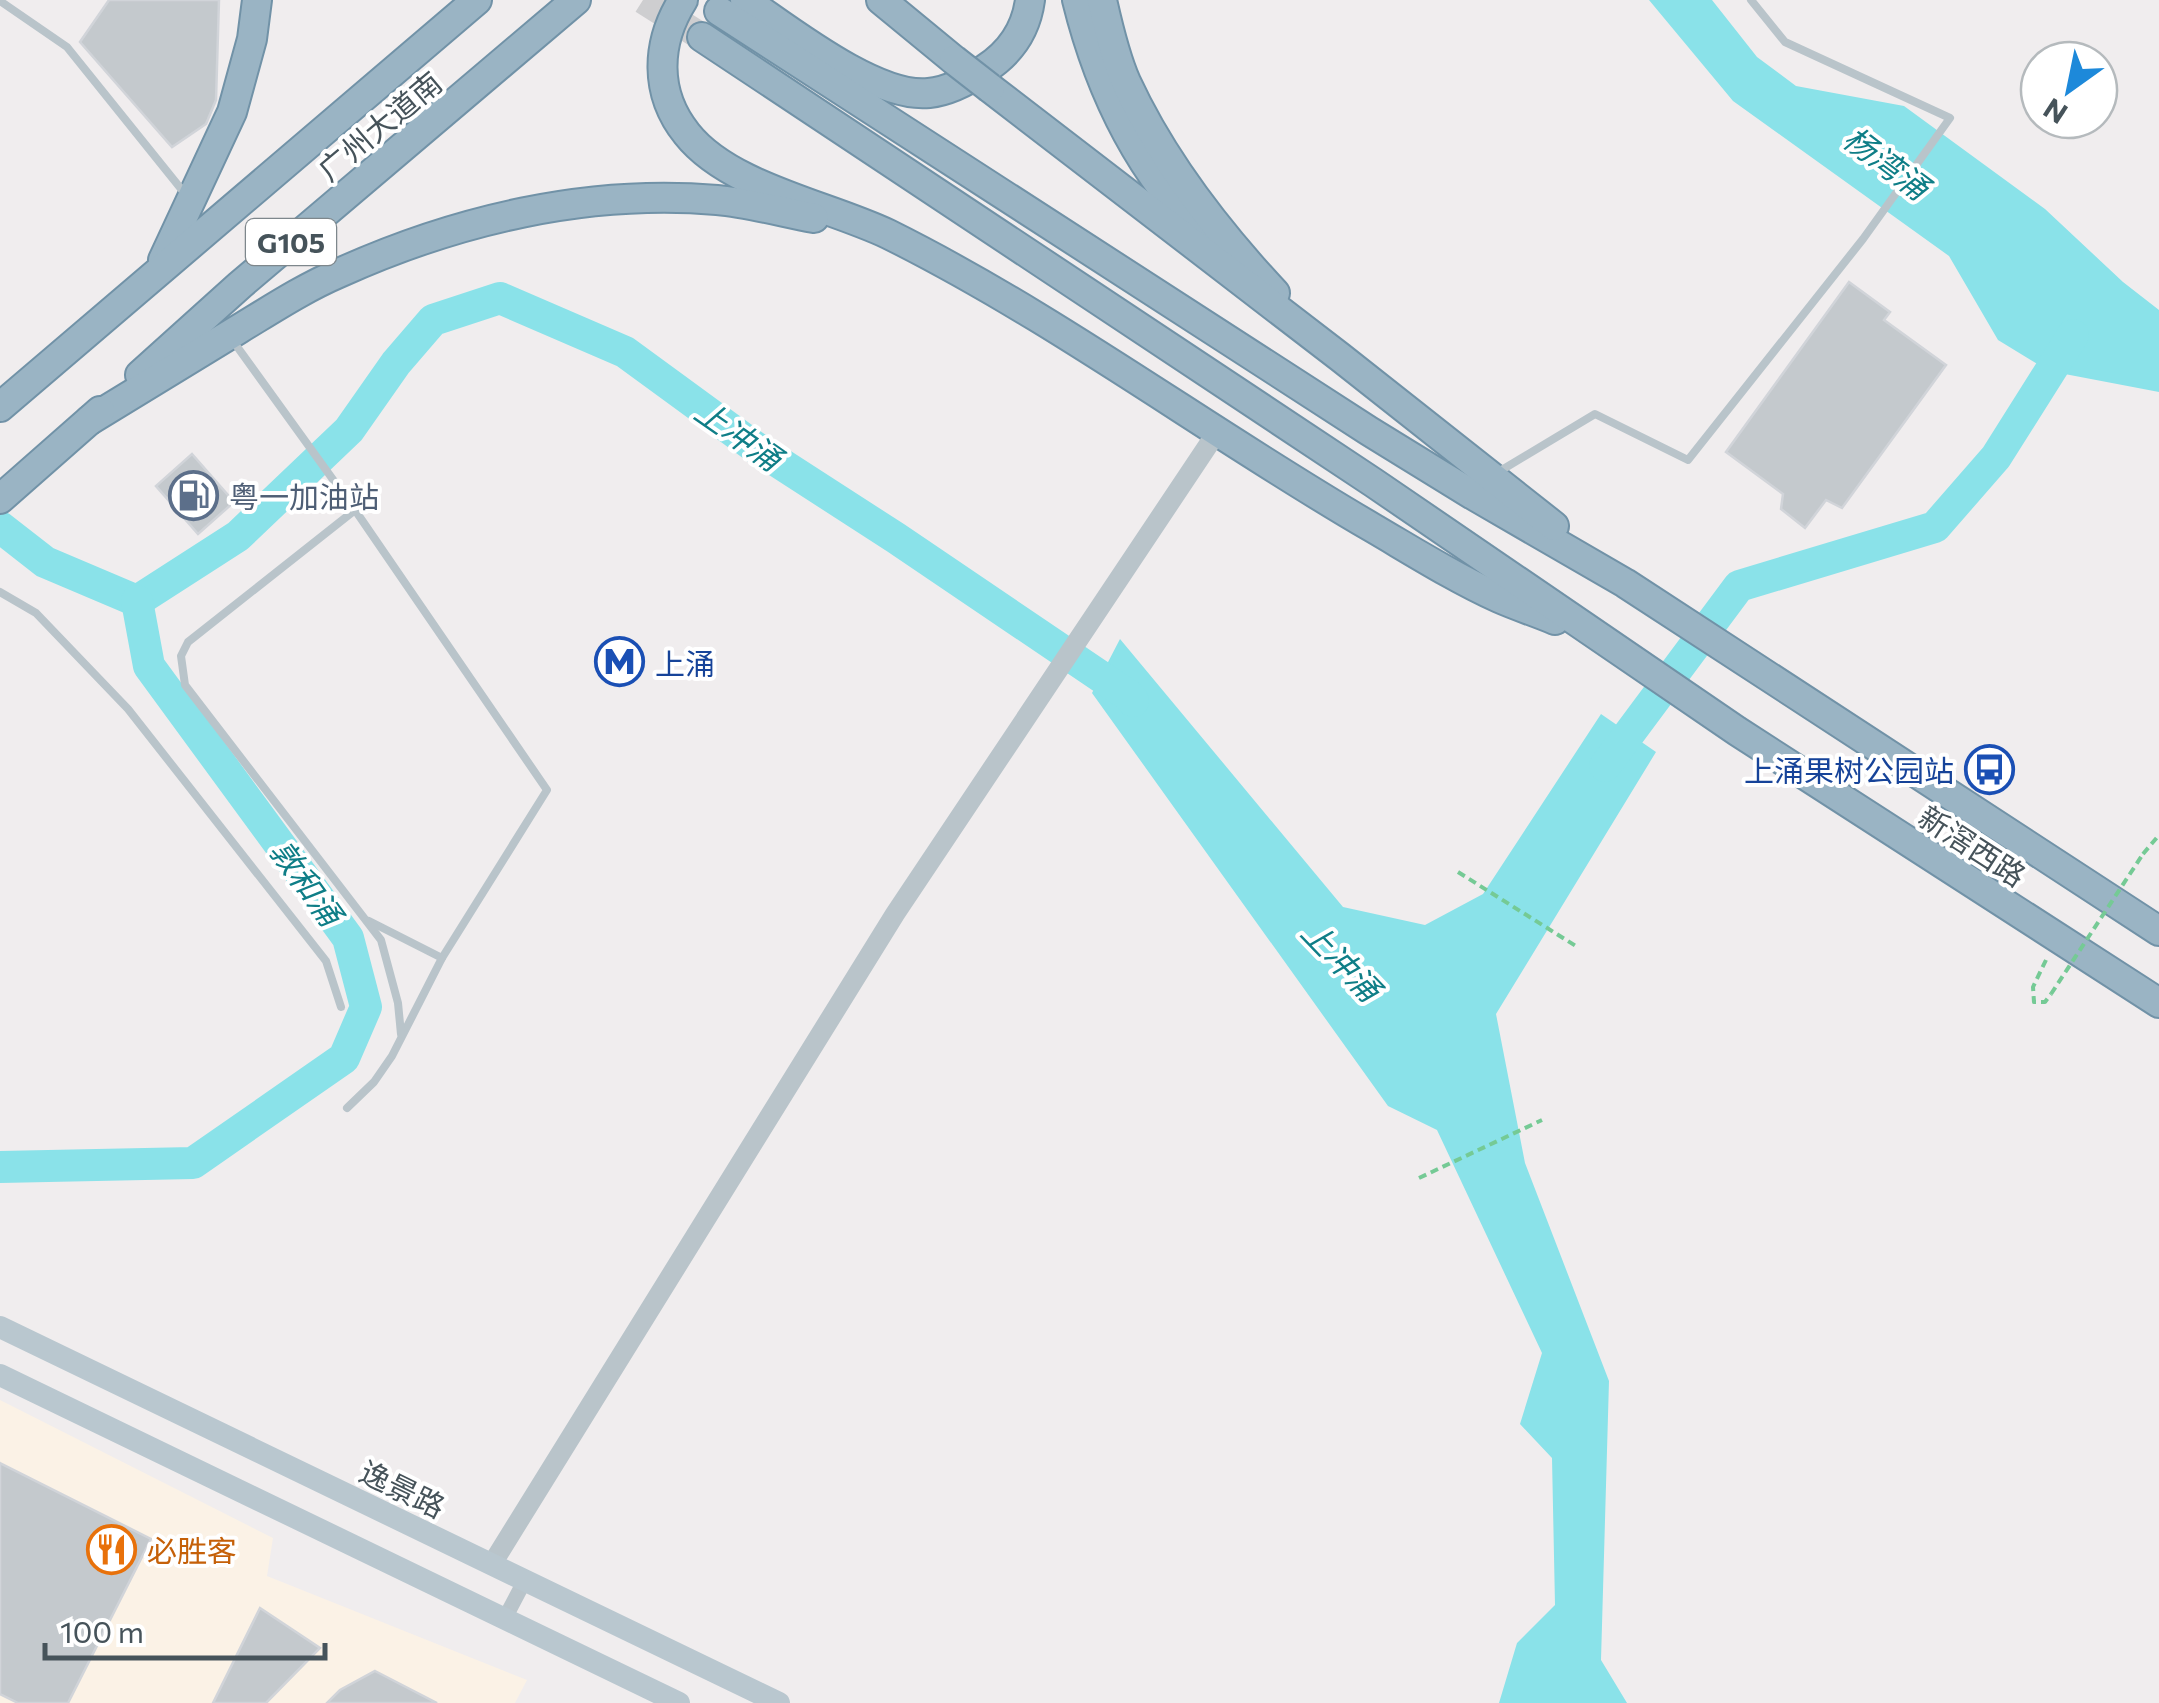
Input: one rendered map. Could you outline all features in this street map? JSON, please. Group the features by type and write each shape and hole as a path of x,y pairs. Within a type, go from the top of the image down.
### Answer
{"highway":[{"path":"157,272 232,112 252,39 257,0"},
{"path":"431,39 460,0"},
{"name":"广州大道南","path":"0,406 477,0"},
{"name":"广州大道南","path":"6,494 240,285 576,0"},
{"path":"682,0 665,41 662,80 676,118 694,142 722,164 886,233 997,293 1330,503 1450,572 1499,598 1603,638"},
{"path":"882,0 1625,583"},
{"path":"732,5 884,86 906,93 930,94 956,86 1003,56 1018,38 1030,0"},
{"path":"1077,0 1104,88 1141,158 1188,220 1268,298 1340,358"},
{"path":"1102,0 1126,81 1192,192 1272,290 1340,358"},
{"path":"732,5 1369,431 1625,583"},
{"path":"702,38 1603,638"},
{"path":"90,420 337,274 402,247 527,211 660,198 734,203 863,231 938,261"},
{"name":"新滘西路","path":"1625,583 2159,931"},
{"name":"新滘西路","path":"1603,638 1737,731 2159,1004"}],"main road":[{"name":"逸景路","path":"0,1327 779,1703"},
{"path":"0,1375 679,1703"}],"street":[{"path":"492,1564 895,914 1217,432"},
{"path":"505,1618 524,1580"}],"lane":[{"path":"1491,476 1595,414 1688,460 1863,239 1950,118 1786,42 1751,0"},
{"path":"0,1 67,47 191,202"},
{"path":"229,335 355,510 547,790 442,958 392,1056 374,1082 347,1108"},
{"path":"355,510 188,642 181,656 185,685 380,940 398,1003 401,1038"},
{"path":"0,592 36,614 128,709 329,959 341,1007"},
{"path":"366,919 442,958"}],"path":[{"path":"2046,960 2033,987 2034,1002 2045,1002 2051,994 2159,835"},
{"path":"1458,872 1579,948"},
{"path":"1419,1178 1542,1120"}],"shaded area":[{"path":"0,1400 273,1538 267,1576 527,1680 515,1703 0,1703"}],"water":[{"name":"杨湾涌","path":"1649,0 1712,0 1757,57 1796,86 1904,106 2045,209 2159,310 2159,392 2049,371 1998,340 1949,256 1733,101"},
{"path":"1120,639 1343,907 1425,925 1483,894 1601,714 1656,752 1496,1014 1525,1163 1609,1381 1601,1660 1627,1703 1499,1703 1517,1643 1555,1605 1552,1458 1520,1424 1542,1353 1437,1130 1388,1106 1092,693"}],"building":[{"path":"109,0 219,0 216,100 206,124 172,147 80,42"},
{"path":"1849,282 1890,312 1884,320 1946,365 1842,508 1826,500 1805,528 1781,509 1783,494 1726,452"},
{"path":"192,454 234,502 198,534 156,486"},
{"path":"0,1463 151,1539 68,1703 18,1703 0,1694"},
{"path":"260,1608 320,1648 266,1703 213,1703"},
{"path":"375,1671 437,1703 327,1703 340,1690"}],"waterway":[{"name":"上冲涌","path":"0,527 45,562 137,601 238,536 349,430 396,363 433,320 500,298 625,352 755,447 896,538 1133,701"},
{"path":"1605,766 1739,586 1935,527 1996,457 2073,335"},
{"name":"敦和涌","path":"0,1167 193,1163 344,1058 366,1007 348,938 149,666 137,601"}],"tunnel":[{"path":"643,0 702,37"}],"place":[{"name":"粤一加油站","path":"194,495"},
{"name":"上涌","path":"620,662"},
{"name":"上涌果树公园站","path":"1989,769"},
{"name":"必胜客","path":"112,1549"}]}
